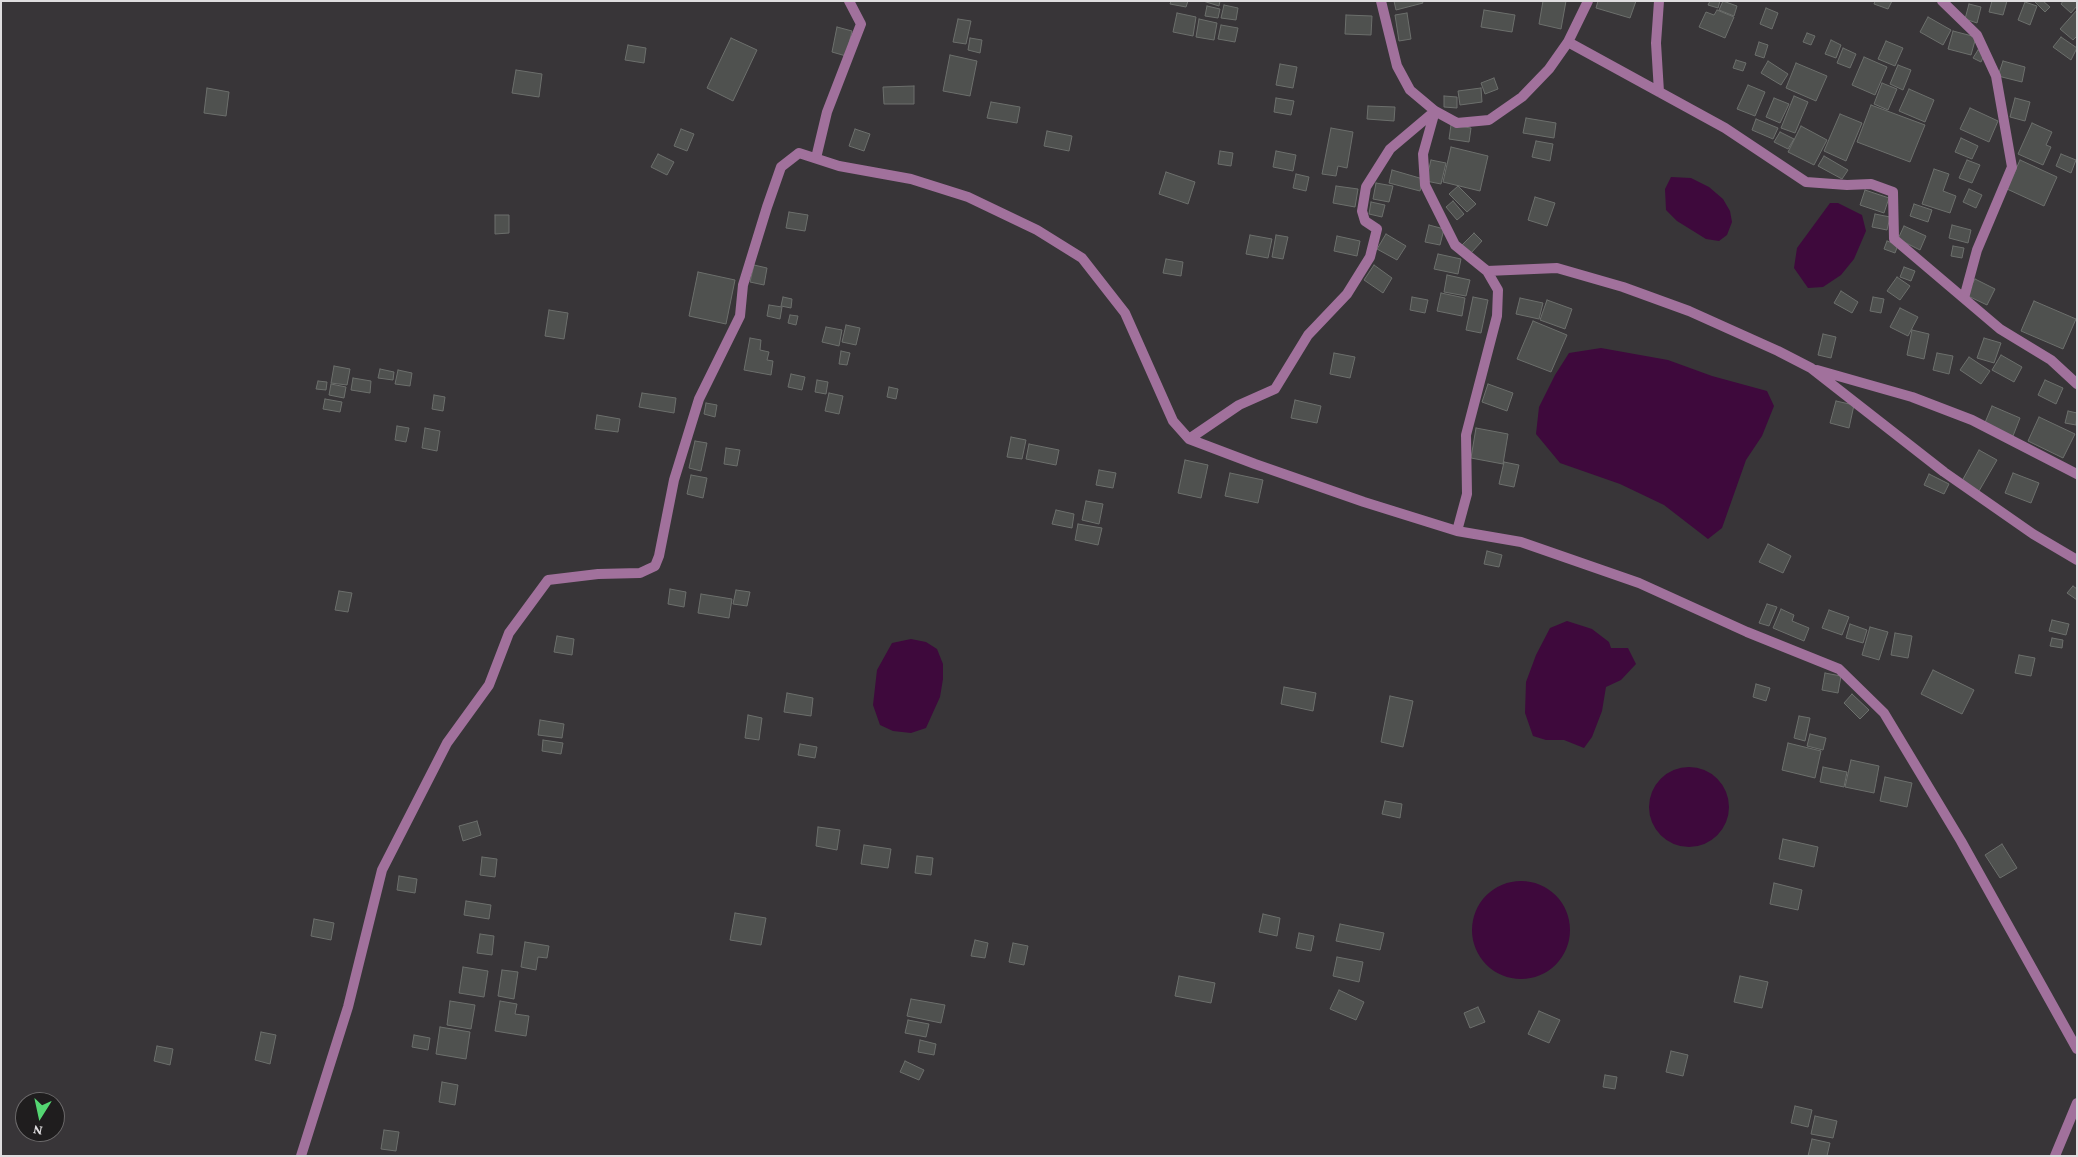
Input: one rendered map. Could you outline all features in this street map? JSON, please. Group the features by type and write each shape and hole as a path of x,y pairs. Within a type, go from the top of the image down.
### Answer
{"street":[{"path":"816,158 827,112 861,24 849,1"},
{"path":"1381,1 1397,66 1410,90 1434,111 1457,123 1490,120 1522,97 1549,69 1568,42 1588,1"},
{"path":"1659,1 1656,43 1659,92"},
{"path":"1942,1 1977,35 1996,76 2012,167 1976,250 1964,298"},
{"path":"1568,42 1725,128 1806,182 1847,185 1871,184 1893,192 1894,239 2000,328 2051,360 2077,384"},
{"path":"1189,439 1240,405 1275,389 1308,335 1347,294 1370,257 1377,229 1365,221 1362,211 1366,187 1390,149 1434,111"},
{"path":"1434,111 1423,154 1425,185 1455,245 1487,271 1498,290 1496,316 1466,435 1467,494 1457,531"},
{"path":"302,1156 348,1007 382,870 446,743 489,685 509,633 548,580 598,574 640,573 655,566 659,556 674,480 699,399 740,316 743,285 766,206 781,167 799,153 839,166 911,179 968,197 1037,230 1082,258 1125,313 1173,421 1189,439 1255,464 1457,531 1521,542 1639,583 1747,632 1839,669 1884,713 1962,841 2077,1049"},
{"path":"1487,271 1557,268 1622,287 1689,311 1778,350 1812,368 1944,472 2033,534 2077,560"},
{"path":"1812,368 1912,397 1972,420 2077,474"},
{"path":"2055,1156 2077,1103"}],"shaded area":[{"path":"1671,177 1691,178 1709,187 1723,199 1730,211 1732,222 1727,235 1719,241 1706,239 1677,221 1666,210 1665,189"},
{"path":"1830,203 1838,203 1862,215 1866,231 1854,259 1841,275 1823,287 1808,288 1794,268 1797,248"},
{"path":"1601,348 1668,360 1712,376 1767,391 1774,406 1762,436 1746,460 1722,528 1708,539 1664,505 1620,484 1560,463 1536,434 1539,407 1555,375 1569,353"},
{"path":"1567,621 1592,629 1609,642 1611,648 1628,648 1636,664 1621,680 1606,687 1602,711 1592,737 1584,748 1564,740 1546,740 1533,736 1525,713 1526,682 1536,655 1550,628"},
{"path":"911,639 926,642 937,649 943,664 943,679 940,697 926,728 911,733 893,731 880,725 873,705 877,670 892,643"},
{"path":"1689,767 1704,770 1717,779 1726,792 1729,807 1726,822 1717,835 1704,844 1689,847 1674,844 1661,835 1652,822 1649,807 1652,792 1661,779 1674,770"},
{"path":"1521,881 1540,884 1556,895 1567,911 1570,930 1567,949 1556,965 1540,976 1521,979 1502,976 1486,965 1475,949 1472,930 1475,911 1486,895 1502,884"}],"building":[{"path":"1171,1 1188,1 1186,7 1170,4"},
{"path":"1203,1 1220,1 1219,6"},
{"path":"1394,1 1422,1 1423,3 1396,10"},
{"path":"1543,1 1566,1 1561,29 1539,24"},
{"path":"1598,1 1636,1 1630,18 1596,8"},
{"path":"1710,1 1720,1 1718,8 1708,5"},
{"path":"1723,1 1737,6 1734,16 1719,10"},
{"path":"1875,1 1892,1 1888,9 1874,4"},
{"path":"1992,1 2007,1 2003,15 1989,12"},
{"path":"2034,1 2043,1 2050,7 2045,12"},
{"path":"2063,1 2077,1 2077,6 2071,13 2061,4"},
{"path":"2025,2 2037,6 2030,25 2018,20"},
{"path":"1969,4 1981,7 1977,23 1965,19"},
{"path":"1224,5 1238,8 1236,20 1221,18"},
{"path":"1207,6 1220,9 1218,18 1205,16"},
{"path":"1766,8 1778,13 1772,29 1760,24"},
{"path":"1484,10 1515,15 1512,32 1481,27"},
{"path":"1717,10 1734,17 1725,38 1699,27 1706,12 1714,15"},
{"path":"2077,10 2077,36 2073,40 2060,29"},
{"path":"1177,13 1196,17 1193,36 1173,32"},
{"path":"1407,13 1411,39 1399,41 1395,15"},
{"path":"1346,15 1372,16 1371,35 1345,34"},
{"path":"1928,17 1951,30 1943,45 1920,32"},
{"path":"958,19 971,21 966,44 953,42"},
{"path":"1199,19 1217,23 1214,40 1196,37"},
{"path":"1221,25 1238,28 1235,42 1218,39"},
{"path":"837,27 852,31 846,56 832,52"},
{"path":"1953,31 1976,37 1971,55 1948,49"},
{"path":"1807,33 1815,36 1811,45 1803,42"},
{"path":"2061,37 2077,48 2071,60 2053,47"},
{"path":"731,38 757,50 733,101 707,88"},
{"path":"970,38 982,40 980,53 968,50"},
{"path":"1831,40 1841,45 1836,58 1825,54"},
{"path":"1886,41 1903,48 1895,66 1878,59"},
{"path":"1759,42 1768,45 1764,58 1755,55"},
{"path":"628,45 646,48 644,63 625,60"},
{"path":"1843,48 1856,54 1850,68 1837,63"},
{"path":"1978,50 1985,53 1981,62 1973,58"},
{"path":"950,55 977,61 970,96 943,91"},
{"path":"1864,57 1887,67 1875,95 1852,85"},
{"path":"1736,60 1746,63 1743,71 1733,68"},
{"path":"1768,61 1788,74 1781,85 1761,73"},
{"path":"2003,61 2025,67 2022,82 1998,76"},
{"path":"1796,63 1827,76 1816,101 1786,88"},
{"path":"1280,64 1297,67 1293,88 1276,85"},
{"path":"1898,65 1911,70 1903,90 1890,84"},
{"path":"516,70 542,74 539,97 512,93"},
{"path":"1494,78 1498,89 1485,94 1481,83"},
{"path":"1882,83 1897,89 1888,110 1874,104"},
{"path":"1748,85 1765,92 1755,116 1737,109"},
{"path":"914,86 914,104 884,104 883,87"},
{"path":"207,88 229,92 226,116 204,113"},
{"path":"1481,88 1482,102 1460,105 1458,91"},
{"path":"1909,89 1934,100 1925,122 1899,111"},
{"path":"1444,96 1457,97 1457,108 1444,107"},
{"path":"1794,96 1808,102 1795,133 1781,128"},
{"path":"1276,98 1294,101 1291,115 1274,112"},
{"path":"1774,98 1789,104 1780,123 1766,117"},
{"path":"2015,98 2030,102 2025,121 2010,117"},
{"path":"991,102 1020,107 1017,123 987,118"},
{"path":"1871,105 1925,125 1910,162 1857,142"},
{"path":"1368,106 1395,107 1394,121 1367,119"},
{"path":"1970,108 1998,121 1989,142 1960,129"},
{"path":"1840,114 1862,123 1846,161 1824,151"},
{"path":"1526,118 1556,123 1554,138 1523,133"},
{"path":"1756,119 1778,128 1773,139 1752,130"},
{"path":"2032,123 2052,132 2046,145 2051,147 2043,165 2018,154"},
{"path":"1451,125 1471,128 1469,142 1449,139"},
{"path":"1801,126 1827,140 1814,165 1788,152"},
{"path":"1331,128 1353,132 1347,168 1338,166 1336,176 1322,174"},
{"path":"681,129 694,134 687,151 674,146"},
{"path":"855,129 870,134 864,151 849,146"},
{"path":"1047,131 1072,136 1069,151 1044,146"},
{"path":"1780,132 1794,139 1788,149 1774,142"},
{"path":"1961,138 1978,146 1972,159 1955,152"},
{"path":"1536,141 1553,144 1550,161 1532,157"},
{"path":"1451,147 1488,156 1480,191 1443,182"},
{"path":"1220,151 1233,153 1231,166 1218,164"},
{"path":"1276,151 1296,155 1293,171 1273,167"},
{"path":"658,154 674,162 667,175 651,167"},
{"path":"2061,154 2076,160 2071,173 2056,166"},
{"path":"1824,156 1848,170 1842,179 1818,166"},
{"path":"1431,160 1446,163 1441,184 1426,181"},
{"path":"1967,160 1980,165 1972,183 1959,178"},
{"path":"2020,160 2057,177 2044,206 2007,189"},
{"path":"1934,169 1949,174 1943,191 1956,196 1950,213 1922,204"},
{"path":"1392,170 1423,179 1420,191 1389,183"},
{"path":"1166,172 1195,182 1188,204 1159,194"},
{"path":"1296,174 1309,177 1306,191 1293,188"},
{"path":"1376,183 1393,186 1389,202 1373,199"},
{"path":"1336,186 1358,189 1355,207 1333,203"},
{"path":"1458,186 1476,204 1467,212 1449,194"},
{"path":"1969,189 1982,195 1976,208 1963,202"},
{"path":"1865,190 1889,198 1884,213 1860,205"},
{"path":"1535,197 1555,203 1547,226 1528,220"},
{"path":"1453,201 1464,214 1457,220 1446,207"},
{"path":"1371,202 1385,205 1382,217 1369,214"},
{"path":"1914,204 1932,210 1928,222 1910,216"},
{"path":"789,212 808,215 805,231 786,228"},
{"path":"1875,214 1890,217 1887,230 1872,227"},
{"path":"495,215 509,215 509,233 495,234"},
{"path":"1429,225 1444,229 1440,245 1425,242"},
{"path":"1952,225 1971,230 1968,243 1949,238"},
{"path":"1904,226 1926,236 1920,250 1898,239"},
{"path":"1474,233 1482,241 1471,253 1462,245"},
{"path":"1386,234 1406,246 1397,260 1377,249"},
{"path":"1250,235 1272,239 1268,258 1246,254"},
{"path":"1276,235 1288,237 1283,259 1272,257"},
{"path":"1337,236 1360,241 1357,256 1334,251"},
{"path":"1887,241 1898,245 1895,253 1884,249"},
{"path":"1953,246 1964,248 1962,258 1951,256"},
{"path":"1438,254 1461,259 1458,274 1434,269"},
{"path":"1166,259 1183,262 1181,276 1163,273"},
{"path":"754,265 767,268 764,285 750,282"},
{"path":"1374,265 1392,278 1383,293 1364,280"},
{"path":"1904,267 1915,271 1911,281 1900,277"},
{"path":"698,272 735,280 726,324 689,316"},
{"path":"1447,275 1470,280 1466,296 1444,292"},
{"path":"1897,277 1910,286 1900,300 1887,291"},
{"path":"1975,279 1995,289 1987,305 1966,295"},
{"path":"1841,291 1858,302 1852,313 1834,303"},
{"path":"1441,293 1465,298 1462,316 1437,311"},
{"path":"783,297 792,299 791,308 781,306"},
{"path":"1412,297 1428,300 1425,313 1410,310"},
{"path":"1473,297 1488,300 1481,333 1466,330"},
{"path":"1873,297 1884,299 1881,313 1870,311"},
{"path":"1520,298 1543,303 1539,319 1516,314"},
{"path":"1547,300 1572,309 1565,329 1540,320"},
{"path":"2034,301 2076,319 2063,349 2021,331"},
{"path":"769,305 782,307 780,319 767,316"},
{"path":"1900,308 1918,317 1908,336 1890,327"},
{"path":"549,310 568,313 564,339 545,336"},
{"path":"790,315 798,316 796,325 788,323"},
{"path":"1533,321 1567,335 1551,372 1517,359"},
{"path":"846,325 860,328 856,345 842,342"},
{"path":"826,327 842,330 839,346 822,342"},
{"path":"1912,330 1929,334 1924,359 1907,355"},
{"path":"1823,334 1836,337 1831,358 1818,355"},
{"path":"750,338 761,340 760,350 769,352 767,360 773,361 771,375 744,370"},
{"path":"1984,338 2001,343 1994,363 1977,358"},
{"path":"841,351 850,353 847,365 839,364"},
{"path":"1334,353 1355,357 1350,378 1330,374"},
{"path":"1937,353 1953,356 1949,374 1933,370"},
{"path":"2001,355 2022,367 2014,382 1992,370"},
{"path":"1969,357 1990,371 1981,384 1960,370"},
{"path":"334,366 350,369 347,385 331,383"},
{"path":"380,369 394,372 393,380 378,378"},
{"path":"398,370 412,373 410,386 395,384"},
{"path":"791,374 805,377 802,390 788,387"},
{"path":"353,378 371,381 370,393 351,390"},
{"path":"817,380 828,382 826,394 815,392"},
{"path":"2045,380 2063,388 2056,404 2038,395"},
{"path":"318,381 327,382 326,390 316,389"},
{"path":"331,384 346,387 344,398 329,395"},
{"path":"1488,384 1513,393 1507,411 1482,402"},
{"path":"889,387 898,389 896,399 887,397"},
{"path":"642,393 676,398 674,413 639,407"},
{"path":"829,393 843,396 839,414 825,411"},
{"path":"434,395 445,397 443,411 432,409"},
{"path":"325,399 342,402 340,412 323,409"},
{"path":"1295,400 1321,406 1317,423 1291,418"},
{"path":"1836,401 1854,405 1849,428 1830,423"},
{"path":"706,403 717,405 715,417 704,414"},
{"path":"1992,406 2020,418 2013,436 1984,425"},
{"path":"2068,411 2077,413 2076,425 2065,423"},
{"path":"597,415 620,419 618,432 595,429"},
{"path":"2039,417 2075,434 2063,458 2028,441"},
{"path":"397,426 409,428 406,442 395,440"},
{"path":"425,428 440,431 437,451 422,448"},
{"path":"1476,428 1508,434 1503,464 1471,458"},
{"path":"1011,437 1026,440 1022,459 1007,457"},
{"path":"695,441 707,443 701,471 689,468"},
{"path":"1029,444 1059,450 1056,465 1026,459"},
{"path":"726,448 740,450 737,466 724,464"},
{"path":"1979,450 1997,460 1979,491 1962,481"},
{"path":"1185,460 1208,465 1201,498 1178,493"},
{"path":"1504,462 1519,465 1514,487 1499,484"},
{"path":"1099,470 1116,473 1113,488 1096,485"},
{"path":"1230,473 1263,480 1258,503 1225,496"},
{"path":"2013,473 2039,483 2031,503 2005,493"},
{"path":"1929,474 1949,484 1944,494 1924,485"},
{"path":"691,475 707,478 703,498 687,494"},
{"path":"1086,501 1103,504 1099,524 1082,520"},
{"path":"1056,510 1074,514 1072,528 1052,524"},
{"path":"1078,524 1102,528 1098,545 1075,540"},
{"path":"1768,544 1791,556 1783,573 1759,562"},
{"path":"1487,551 1502,555 1499,567 1484,564"},
{"path":"2073,586 2077,589 2077,600 2067,593"},
{"path":"670,589 686,592 684,607 668,604"},
{"path":"736,590 750,592 747,606 733,604"},
{"path":"339,591 352,593 348,612 335,610"},
{"path":"701,594 732,599 729,618 698,613"},
{"path":"1767,604 1777,607 1769,626 1759,623"},
{"path":"1781,609 1794,615 1792,621 1809,628 1804,641 1773,628"},
{"path":"1829,610 1849,617 1842,635 1822,628"},
{"path":"2052,620 2069,624 2066,635 2049,631"},
{"path":"1850,624 1867,630 1863,643 1846,638"},
{"path":"1870,627 1888,632 1879,660 1862,655"},
{"path":"1895,633 1912,636 1908,658 1891,655"},
{"path":"557,636 574,639 572,655 554,652"},
{"path":"2052,638 2063,640 2062,648 2050,646"},
{"path":"2019,655 2035,658 2031,676 2015,673"},
{"path":"1933,670 1974,690 1962,714 1921,694"},
{"path":"1825,673 1841,676 1838,693 1822,690"},
{"path":"1756,684 1770,688 1766,701 1753,697"},
{"path":"1284,687 1316,693 1313,711 1281,704"},
{"path":"787,693 813,698 811,716 784,712"},
{"path":"1852,694 1869,710 1860,719 1844,703"},
{"path":"1390,696 1413,701 1403,747 1381,742"},
{"path":"748,715 762,718 759,740 745,738"},
{"path":"1799,716 1810,718 1805,741 1794,738"},
{"path":"540,720 564,724 562,738 538,735"},
{"path":"1810,734 1826,738 1823,750 1807,746"},
{"path":"543,740 563,743 561,754 542,751"},
{"path":"1788,743 1821,751 1815,778 1782,770"},
{"path":"800,744 817,747 815,758 798,755"},
{"path":"1851,760 1879,766 1874,793 1845,787"},
{"path":"1823,767 1847,772 1844,787 1820,782"},
{"path":"1885,777 1912,783 1907,807 1880,801"},
{"path":"1385,801 1402,804 1400,818 1382,814"},
{"path":"477,821 481,835 463,841 459,826"},
{"path":"818,827 840,830 837,850 816,846"},
{"path":"1783,839 1818,847 1814,867 1779,859"},
{"path":"2002,844 2017,868 2000,878 1985,855"},
{"path":"864,845 891,849 888,868 861,864"},
{"path":"917,856 933,858 931,875 915,873"},
{"path":"482,857 497,859 495,877 480,875"},
{"path":"399,876 417,879 415,893 397,890"},
{"path":"1774,883 1802,890 1798,910 1770,904"},
{"path":"466,901 491,905 489,919 464,915"},
{"path":"735,913 766,918 761,945 730,940"},
{"path":"1263,914 1280,918 1277,936 1259,932"},
{"path":"314,919 334,923 331,940 311,936"},
{"path":"1340,924 1384,933 1380,950 1336,941"},
{"path":"1299,933 1314,936 1311,951 1296,948"},
{"path":"480,934 494,936 492,955 477,953"},
{"path":"975,940 988,943 985,958 971,956"},
{"path":"525,942 549,946 547,958 538,957 536,970 521,967"},
{"path":"1013,943 1028,946 1024,965 1009,962"},
{"path":"1337,957 1363,962 1359,982 1333,976"},
{"path":"463,967 488,971 484,997 459,993"},
{"path":"502,970 518,972 514,999 498,996"},
{"path":"1179,976 1215,983 1211,1003 1175,996"},
{"path":"1740,976 1768,982 1762,1008 1734,1002"},
{"path":"1339,990 1364,1002 1356,1020 1330,1009"},
{"path":"911,999 945,1005 941,1023 907,1016"},
{"path":"450,1001 475,1005 471,1029 447,1025"},
{"path":"500,1001 517,1004 515,1014 529,1016 526,1036 495,1031"},
{"path":"1478,1007 1485,1022 1470,1028 1464,1013"},
{"path":"1539,1011 1560,1020 1549,1043 1528,1034"},
{"path":"908,1020 929,1024 926,1037 905,1033"},
{"path":"440,1027 470,1032 466,1059 436,1054"},
{"path":"261,1032 276,1035 270,1064 255,1060"},
{"path":"414,1035 430,1038 428,1050 412,1047"},
{"path":"920,1040 936,1044 934,1055 918,1052"},
{"path":"157,1046 173,1049 170,1065 154,1061"},
{"path":"1671,1051 1688,1055 1683,1076 1666,1072"},
{"path":"905,1061 924,1070 919,1080 900,1072"},
{"path":"1605,1075 1617,1077 1615,1089 1603,1087"},
{"path":"442,1082 458,1085 455,1105 439,1102"},
{"path":"1795,1106 1812,1110 1808,1127 1791,1123"},
{"path":"1815,1116 1837,1121 1833,1138 1811,1134"},
{"path":"384,1130 399,1132 396,1151 381,1149"},
{"path":"1812,1139 1830,1143 1827,1156 1808,1156"}]}
